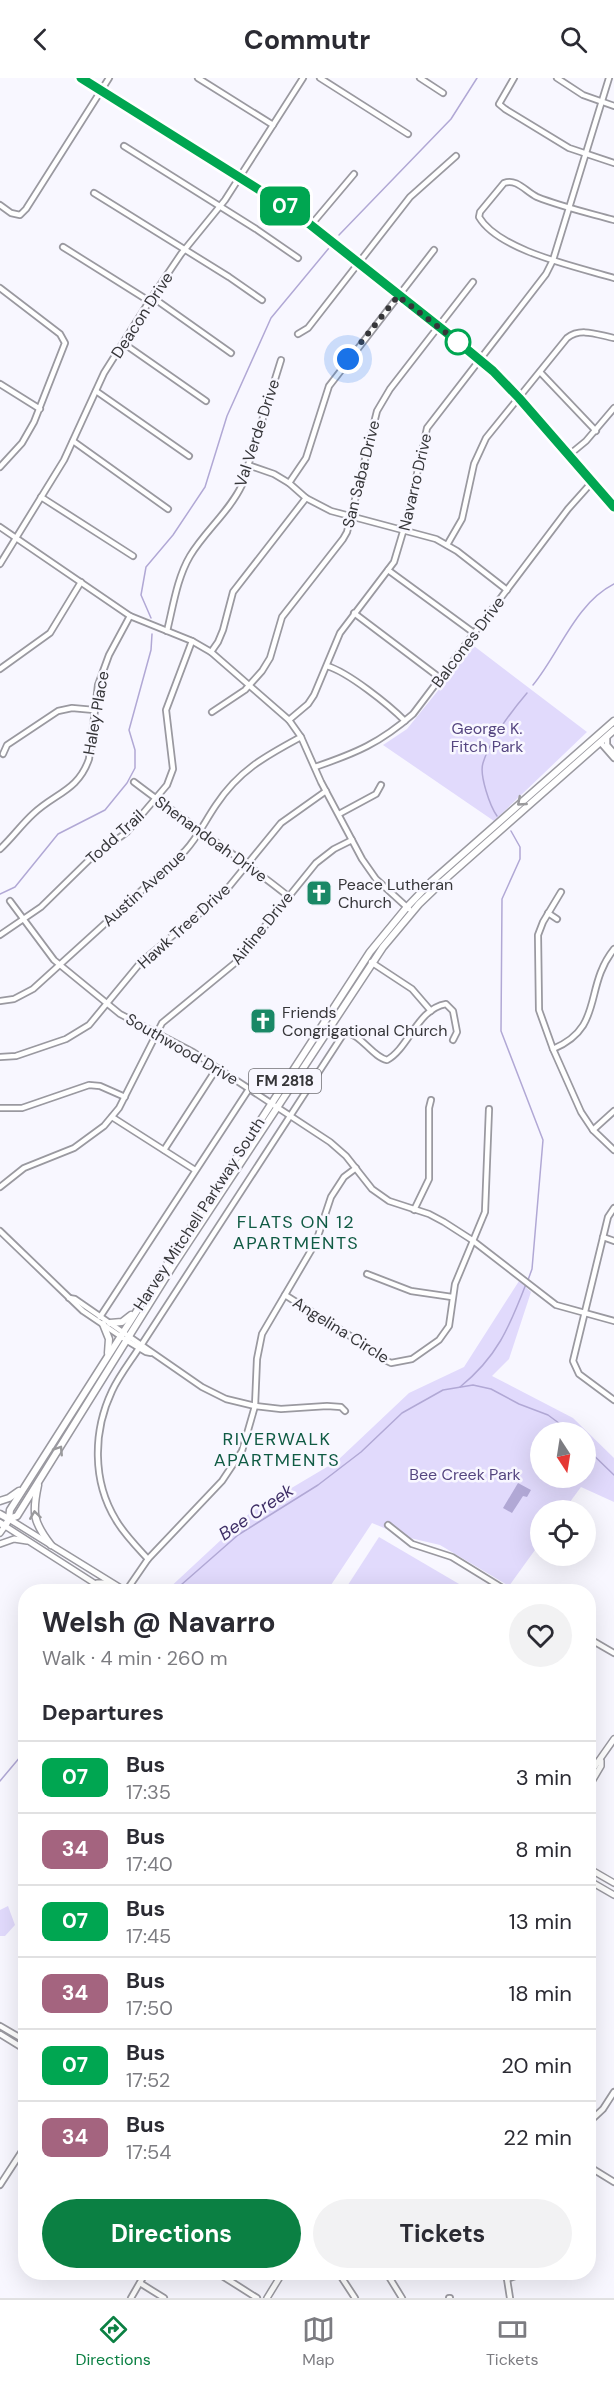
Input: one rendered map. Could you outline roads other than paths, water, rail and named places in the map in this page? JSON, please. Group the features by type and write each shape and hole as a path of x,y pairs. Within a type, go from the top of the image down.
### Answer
{"highway":[{"name":"Harvey Mitchell Parkway South","path":"4,1522 17,1516 125,1336 370,952 409,909 489,830 604,734 614,721"},
{"name":"Harvey Mitchell Parkway South","path":"604,734 614,730"},
{"path":"600,742 604,734"},
{"name":"Harvey Mitchell Parkway South","path":"4,1522 106,1359 125,1336 140,1306 274,1105 409,909 600,742"},
{"path":"106,1359 110,1344 106,1324 125,1320 140,1306"},
{"path":"39,1481 34,1504 34,1518 40,1532 51,1545"},
{"path":"0,1502 13,1496 26,1484"},
{"path":"0,1514 4,1522"}],"main road":[{"path":"81,78 311,225 398,296 439,326 479,359 519,398 614,507"},
{"path":"4,1522 95,1584 106,1584"},
{"path":"4,1522 51,1545 115,1584"},
{"name":"Harvey Mitchell Parkway South","path":"0,1533 4,1522"},
{"path":"0,1544 14,1539 31,1542"},
{"path":"596,1774 614,1739"},
{"path":"596,1764 601,1761"},
{"path":"596,1873 614,1884"},
{"path":"596,1885 614,1895"},
{"path":"267,2298 278,2280"}],"street":[{"path":"0,205 11,213 20,215 26,209 110,78"},
{"path":"198,78 273,125"},
{"name":"Deacon Drive","path":"0,564 73,441 104,373 150,299 185,249 220,207 303,78"},
{"path":"320,78 408,134"},
{"path":"420,78 443,93"},
{"path":"514,78 499,104 569,148 614,163"},
{"path":"556,78 583,95 614,106"},
{"name":"Navarro Drive","path":"289,720 308,704 320,686 340,633 394,562 404,530 427,428 546,274 553,260 609,78"},
{"path":"124,146 298,258"},
{"path":"298,334 308,328 410,197 456,156"},
{"path":"311,225 354,174"},
{"path":"614,220 536,196 515,182 509,181 504,183 480,212 481,220 508,243 553,260 614,278"},
{"path":"94,193 262,300"},
{"path":"63,247 150,299 231,353"},
{"path":"289,483 306,458 329,386 434,250"},
{"name":"San Saba Drive","path":"251,685 270,658 282,617 343,539 351,516 377,411 390,389 473,282"},
{"path":"0,288 60,334 65,343 40,409 22,443 0,467"},
{"path":"447,545 462,519 474,464 486,438 574,332 614,338"},
{"path":"123,343 206,401"},
{"name":"Val Verde Drive","path":"167,631 185,566 194,550 233,502 248,465 281,360"},
{"path":"540,372 596,431"},
{"path":"0,384 40,409"},
{"path":"96,391 189,456"},
{"path":"569,455 596,431 614,408"},
{"path":"73,441 168,509"},
{"path":"248,465 274,474 306,498 331,511 436,539 507,590"},
{"name":"Balcones Drive","path":"315,767 375,744 405,722 574,501 593,481"},
{"path":"41,497 133,556"},
{"path":"211,652 223,630 233,592 306,498"},
{"path":"0,527 129,616 192,641 211,652 289,720 302,737 326,791 376,879 409,909"},
{"path":"388,570 474,633"},
{"path":"0,669 50,633 81,582"},
{"path":"354,613 440,678"},
{"name":"Haley Place","path":"0,849 41,806 72,787 80,779 89,759 94,710 103,669 129,616"},
{"name":"Todd Trail","path":"0,935 41,907 90,859 134,825 167,785 173,769 166,710 192,641"},
{"path":"327,666 341,672 396,712 405,722"},
{"path":"212,712 251,685"},
{"path":"3,754 7,745 58,711 72,708 94,710"},
{"path":"604,734 607,745 614,753"},
{"name":"Austin Avenue","path":"0,1000 24,995 60,965 185,851 200,832 217,803 245,770 302,737"},
{"path":"600,742 614,758"},
{"name":"Shenandoah Drive","path":"134,782 200,832 248,864 288,896"},
{"path":"339,814 376,794 381,785"},
{"name":"Hawk Tree Drive","path":"0,1057 16,1056 66,1039 89,1024 141,962 223,894 281,823 326,791"},
{"name":"Airline Drive","path":"0,1187 24,1168 82,1143 112,1117 125,1097 156,1033 167,1018 235,963 323,856 352,840"},
{"path":"561,892 538,935 538,997 542,1018 581,1112 593,1130 614,1150"},
{"name":"Southwood Drive","path":"10,901 48,955 107,1003 126,1017 193,1052 330,1142 379,1195 397,1205 414,1209 444,1222 472,1240 556,1305 614,1321"},
{"path":"548,913 557,919"},
{"path":"553,1049 574,1038 587,1021 597,978 614,949"},
{"path":"371,962 412,989 431,1011"},
{"path":"148,1559 115,1519 102,1487 98,1462 99,1436 104,1409 117,1381 341,1036 346,1032 380,1058 387,1060 393,1056 415,1025 442,1004 452,1007 457,1032 453,1040"},
{"path":"164,1150 217,1068"},
{"path":"0,1108 22,1108 89,1085 100,1086 125,1097"},
{"path":"100,1317 249,1089"},
{"path":"414,1209 429,1179 431,1100"},
{"name":"Angelina Circle","path":"285,1295 366,1346 379,1357 396,1364 412,1359 444,1334 451,1317 454,1284 486,1212 489,1110"},
{"path":"593,1130 614,1111"},
{"path":"112,1117 195,1170"},
{"path":"131,1584 148,1559 206,1500 234,1465 248,1436 255,1406 259,1344 268,1322 316,1242 331,1197 345,1177 356,1168"},
{"path":"614,1208 608,1217 574,1354 574,1366 579,1374 614,1400"},
{"path":"0,1231 69,1298 214,1394 255,1406 289,1410 327,1406 341,1407 345,1411"},
{"path":"603,1237 614,1240"},
{"path":"367,1274 411,1291 452,1297"},
{"path":"69,1298 75,1299 106,1324"},
{"path":"388,1525 412,1544 452,1557 495,1584"},
{"path":"596,1643 614,1653"},
{"path":"0,2026 18,2036"},
{"path":"0,2034 18,2045"},
{"path":"596,2116 614,2092"},
{"path":"0,2185 18,2157"},
{"path":"596,2171 614,2182"},
{"path":"130,2298 142,2280"},
{"path":"229,2280 257,2298"},
{"path":"343,2280 355,2298"},
{"path":"391,2280 402,2298"},
{"path":"507,2280 510,2298"},
{"path":"140,2283 164,2298"}],"waterway":[{"path":"339,235 451,119 477,78"},
{"path":"151,618 141,595 146,567 173,535 205,487 227,416 271,318 329,248"},
{"path":"533,685 578,616 600,593 614,584"},
{"path":"0,894 15,887 58,834 105,810 127,783 135,768 135,750 129,730 151,650 152,634"},
{"path":"497,816 486,790 483,763 496,735 527,693"},
{"path":"511,831 520,847 520,859 502,899 501,1031 543,1140 532,1269 528,1280"},
{"path":"460,1387 493,1353 514,1314 526,1284"},
{"name":"Bee Creek","path":"182,1584 238,1535 318,1485 361,1452 402,1413 443,1390 473,1385 491,1389 519,1404 548,1415 557,1422"},
{"name":"Bee Creek","path":"596,1458 614,1475"},
{"name":"Bee Creek","path":"0,1781 18,1760"}],"place":[{"name":"Peace Lutheran Church","path":"319,893"},
{"name":"Friends Congrigational Church","path":"263,1021"}],"district":[{"name":"FLATS ON 12 APARTMENTS","path":"296,1232"},
{"name":"RIVERWALK APARTMENTS","path":"277,1449"}],"park label":[{"name":"George K. Fitch Park","path":"487,737"},
{"name":"Bee Creek Park","path":"465,1474"}]}
